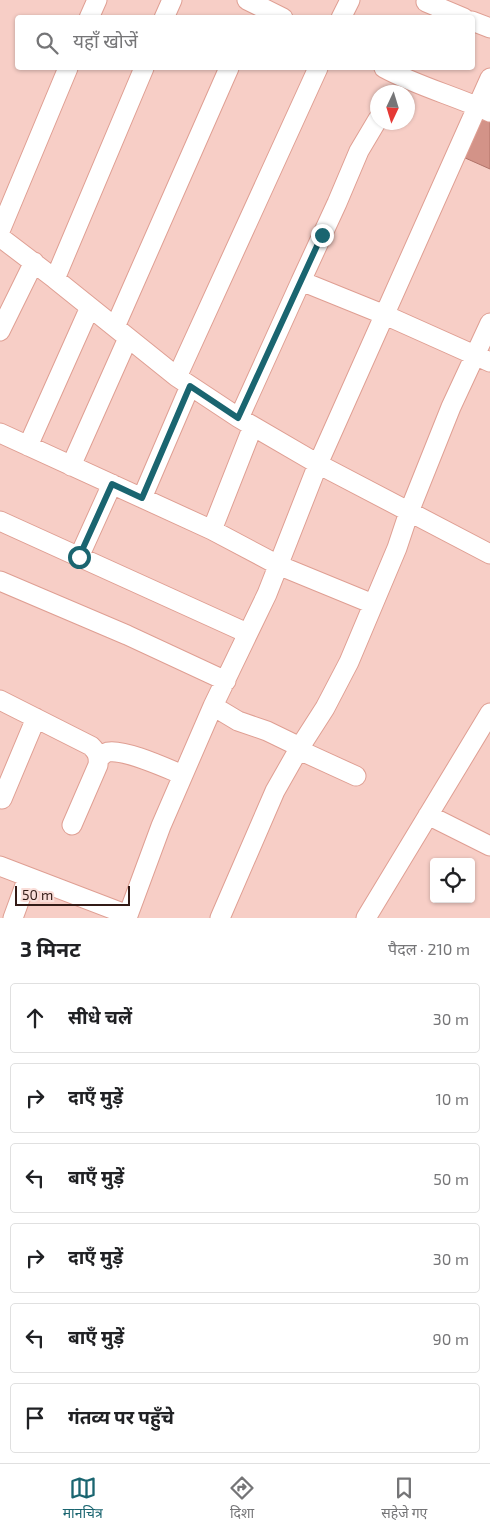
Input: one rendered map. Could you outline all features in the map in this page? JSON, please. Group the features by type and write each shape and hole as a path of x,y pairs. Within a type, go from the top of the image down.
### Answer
{"street":[{"path":"91,15 97,0"},
{"path":"165,15 172,0"},
{"path":"342,15 350,0"},
{"path":"426,2 457,15"},
{"path":"251,7 274,15"},
{"path":"475,22 490,28"},
{"path":"0,231 67,70"},
{"path":"55,279 143,70"},
{"path":"71,466 121,332 227,70"},
{"path":"142,498 183,381 317,70"},
{"path":"0,866 128,917 161,826 213,706 267,594 318,464 360,368 484,109 490,78"},
{"path":"391,79 484,109"},
{"path":"212,530 246,422 300,281 337,204 359,151 371,130"},
{"path":"0,237 183,381 246,422 318,464 489,552"},
{"path":"0,331 34,262"},
{"path":"300,281 385,315 483,358"},
{"path":"28,446 90,307"},
{"path":"220,918 275,791 339,682 397,548 409,512 451,407 483,358 490,323"},
{"path":"0,433 212,530 278,565 373,604"},
{"path":"79,557 112,484"},
{"path":"0,521 247,633"},
{"path":"0,581 118,631 226,682"},
{"path":"0,700 91,746 96,751 99,758 98,765 72,825"},
{"path":"213,706 238,721 267,731 356,776"},
{"path":"366,918 490,713"},
{"path":"2,799 36,718"},
{"path":"99,758 106,753 128,754 183,774"},
{"path":"428,815 490,846"},
{"path":"13,918 28,877"}],"building":[{"path":"482,116 490,119 490,169 463,157"}],"route":[{"path":"79,557 112,484 142,498 190,386 238,418 322,235"}]}
